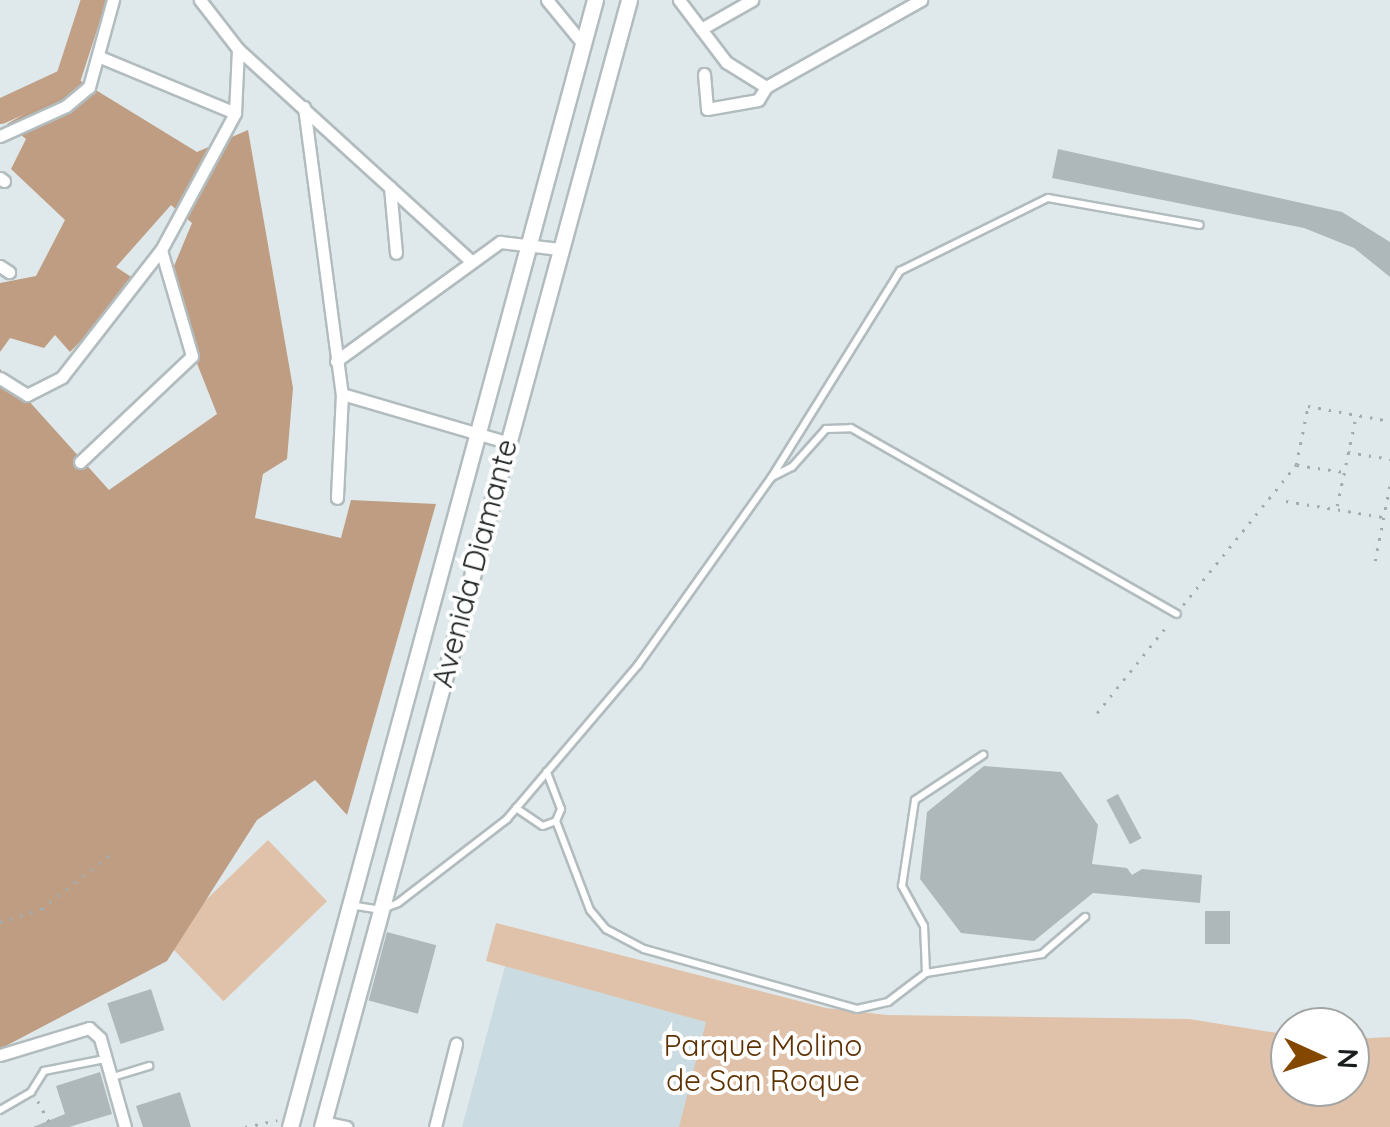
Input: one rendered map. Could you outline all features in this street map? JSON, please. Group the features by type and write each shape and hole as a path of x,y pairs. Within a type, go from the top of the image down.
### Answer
{"main road":[{"name":"Avenida Diamante","path":"292,1122 596,0"},
{"name":"Avenida Diamante","path":"322,1124 629,0"},
{"path":"312,1044 343,1051"}],"street":[{"path":"0,136 66,106 88,88 100,57 113,0"},
{"path":"200,0 238,50 470,260"},
{"path":"547,0 582,44"},
{"path":"679,0 726,62 766,87"},
{"path":"700,29 752,0"},
{"path":"704,74 707,109 758,100 766,87 920,0"},
{"path":"0,378 27,396 62,377 161,250 235,113 238,50"},
{"path":"100,57 235,113"},
{"path":"304,107 342,394 337,498"},
{"path":"390,187 396,253"},
{"path":"336,361 470,260 500,242 528,241 560,248"},
{"path":"80,462 192,356 161,250"},
{"path":"342,394 482,431 506,442"},
{"path":"0,1055 89,1028 100,1038 123,1121 112,1127"},
{"path":"434,1127 456,1044"},
{"path":"322,1124 346,1127"}],"lane":[{"path":"348,905 380,910 398,903 516,808 638,665 771,478 900,272 1048,198 1200,226"},
{"path":"771,478 792,467 826,429 851,428 1177,614"},
{"path":"926,973 924,926 902,886 915,800 983,754"},
{"path":"547,772 561,809 556,821 590,910 606,929 644,949 856,1009 888,1002 926,973 1042,954 1085,916"},
{"path":"516,808 543,826 556,821"},
{"path":"0,1110 31,1092 44,1071 106,1059"},
{"path":"111,1077 149,1066"}],"path":[{"path":"1096,713 1296,465 1308,406 1390,421"},
{"path":"1336,509 1356,414"},
{"path":"1348,452 1390,459"},
{"path":"1296,465 1344,472"},
{"path":"1374,561 1390,484"},
{"path":"1286,501 1383,517"},
{"path":"0,922 41,909 110,855"},
{"path":"31,1092 52,1127"},
{"path":"244,1127 292,1122"}],"shaded area":[{"path":"81,81 197,152 248,130 293,388 287,459 263,474 255,518 341,538 351,500 436,504 347,815 315,780 257,820 167,961 0,1049 0,369 109,490 217,414 166,285 192,223 171,205 116,267 139,282 70,352 55,335 44,348 10,338 0,352 0,283 36,276 65,220 11,169 26,139 7,124"},
{"path":"505,966 714,1023 685,1127 462,1127"}],"green space":[{"path":"268,840 327,901 223,1001 164,940"},
{"name":"Parque Molino de San Roque","path":"496,923 826,1008 887,1015 1189,1019 1270,1032 1270,1107 1370,1107 1370,1038 1390,1037 1390,1127 679,1127 706,1022 486,961"}],"building":[{"path":"1058,149 1342,212 1390,242 1390,277 1354,248 1304,228 1052,178"},
{"path":"984,766 1061,772 1098,825 1092,864 1127,868 1132,875 1142,869 1202,875 1200,903 1093,893 1034,941 961,933 920,879 927,812"},
{"path":"1118,794 1141,838 1130,844 1107,800"},
{"path":"1205,911 1230,911 1230,944 1205,944"},
{"path":"387,932 436,945 418,1014 369,1001"},
{"path":"151,989 164,1030 121,1044 107,1003"},
{"path":"100,1072 112,1114 69,1127 33,1127 65,1114 56,1086"},
{"path":"180,1092 191,1127 143,1127 136,1106"}],"waterway":[{"path":"0,111 67,80 93,0"}]}
